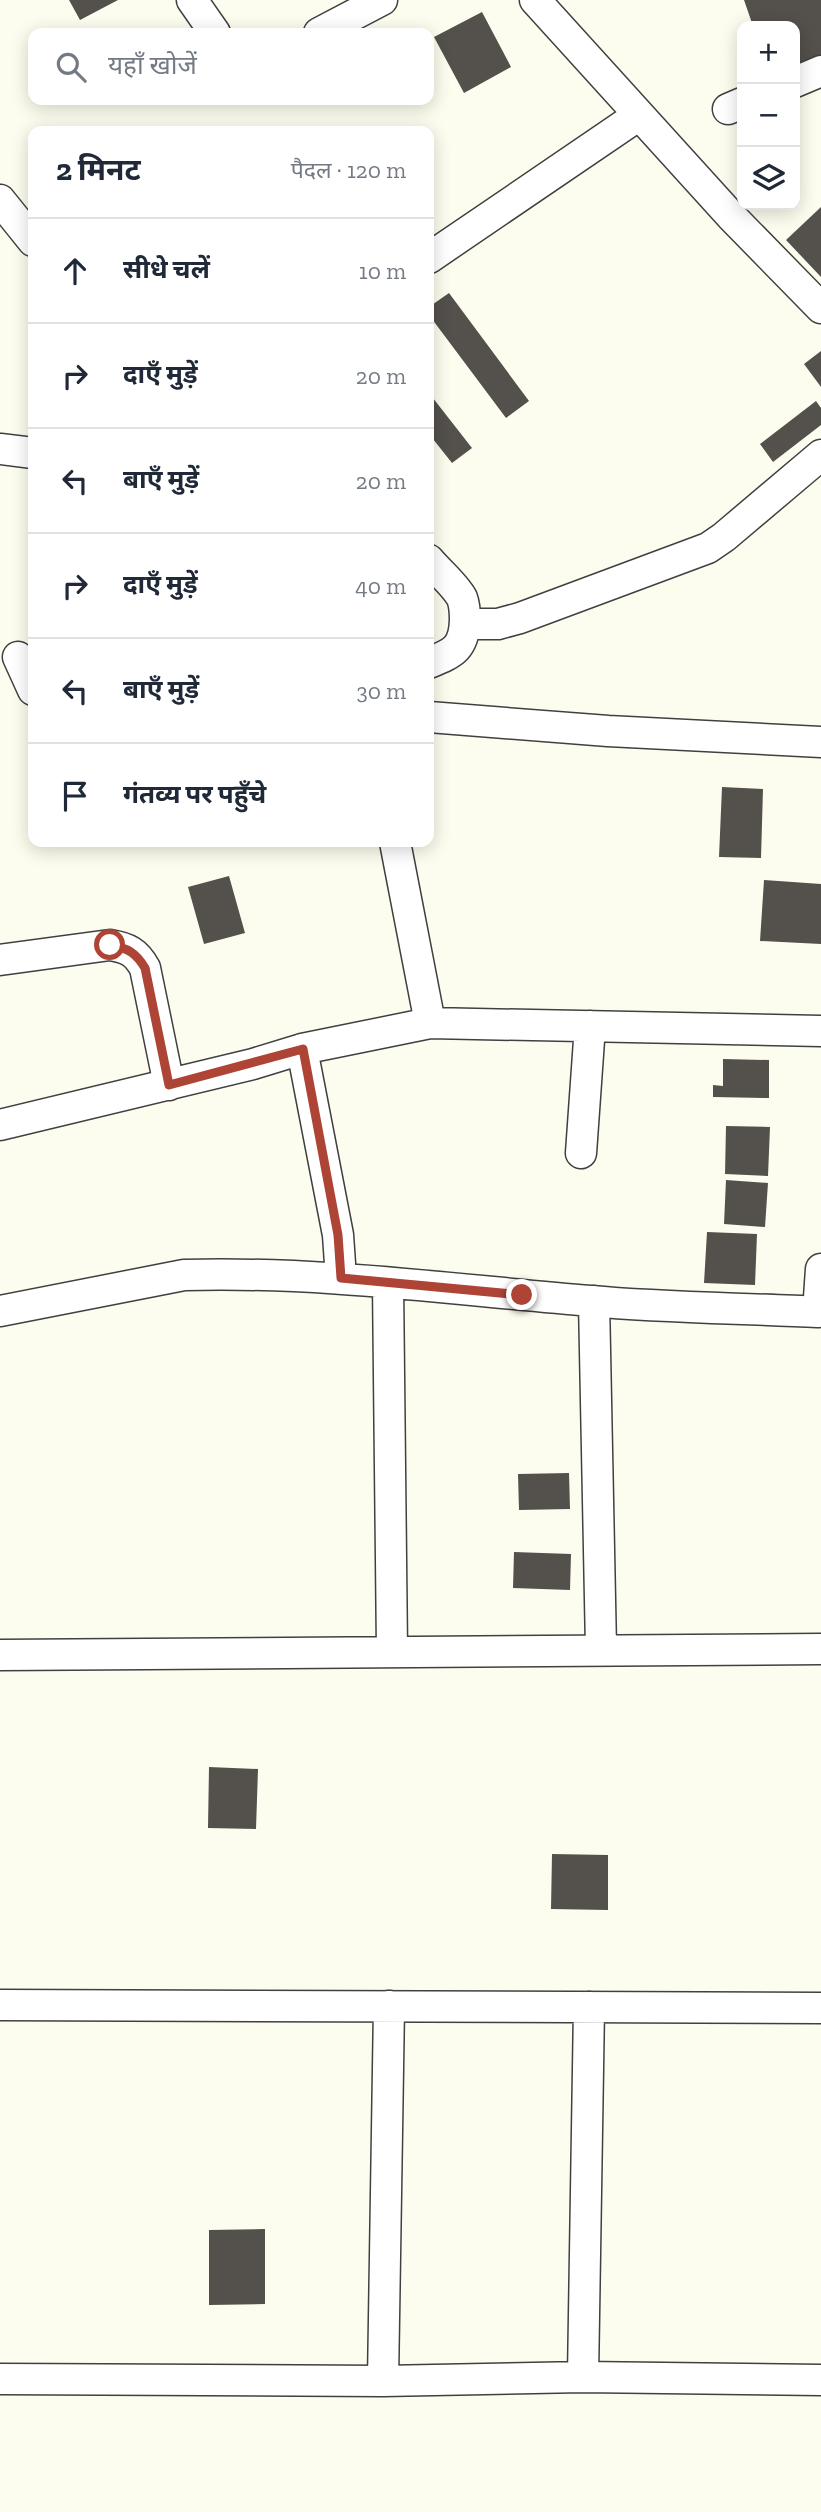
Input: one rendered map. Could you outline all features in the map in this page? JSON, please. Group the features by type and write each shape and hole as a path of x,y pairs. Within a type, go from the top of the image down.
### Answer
{"street":[{"path":"192,0 212,28"},
{"path":"329,28 382,0"},
{"path":"535,0 731,216 821,308"},
{"path":"800,80 821,71"},
{"path":"434,255 639,115"},
{"path":"0,200 28,235"},
{"path":"0,449 28,452"},
{"path":"465,624 498,624 520,618 708,548 821,455"},
{"path":"434,566 461,596 465,608 464,635 459,646 434,661"},
{"path":"17,657 28,680"},
{"path":"434,717 608,731 821,742"},
{"path":"396,847 430,1023"},
{"path":"0,960 110,945 127,948 138,956 145,968 169,1085"},
{"path":"0,1125 169,1085 303,1049 430,1023 821,1031"},
{"path":"581,1153 590,1026"},
{"path":"303,1049 338,1235 341,1278"},
{"path":"0,1311 184,1275 341,1278 594,1301 820,1312 821,1269"},
{"path":"388,1283 392,1651"},
{"path":"594,1301 601,1649"},
{"path":"0,1655 821,1649"},
{"path":"0,2005 821,2008"},
{"path":"383,2381 389,2006"},
{"path":"583,2377 589,2007"},
{"path":"0,2379 383,2381 583,2377 821,2380"}],"building":[{"path":"69,0 118,0 80,20"},
{"path":"744,0 821,0 821,56 800,63 800,21 751,21"},
{"path":"482,12 511,67 464,93 434,37"},
{"path":"821,207 821,277 786,240"},
{"path":"449,293 529,401 506,418 434,322 434,304"},
{"path":"821,351 821,387 804,364"},
{"path":"434,399 472,448 452,463 434,440"},
{"path":"816,401 821,408 821,425 773,462 760,444"},
{"path":"722,787 763,789 761,858 719,857"},
{"path":"229,876 245,933 204,944 188,887"},
{"path":"764,880 821,884 821,944 760,941"},
{"path":"723,1059 769,1060 769,1098 713,1097 713,1085 723,1086"},
{"path":"726,1126 770,1127 768,1176 725,1174"},
{"path":"726,1180 768,1183 765,1227 724,1224"},
{"path":"707,1232 757,1234 755,1285 704,1283"},
{"path":"569,1473 570,1509 519,1510 518,1474"},
{"path":"514,1552 571,1554 570,1590 513,1588"},
{"path":"209,1767 258,1769 256,1829 208,1828"},
{"path":"552,1854 608,1855 608,1910 551,1909"},
{"path":"265,2229 265,2304 209,2305 209,2230"}],"route":[{"path":"110,945 127,948 138,956 145,968 169,1085 303,1049 338,1235 341,1278 522,1295"}]}
